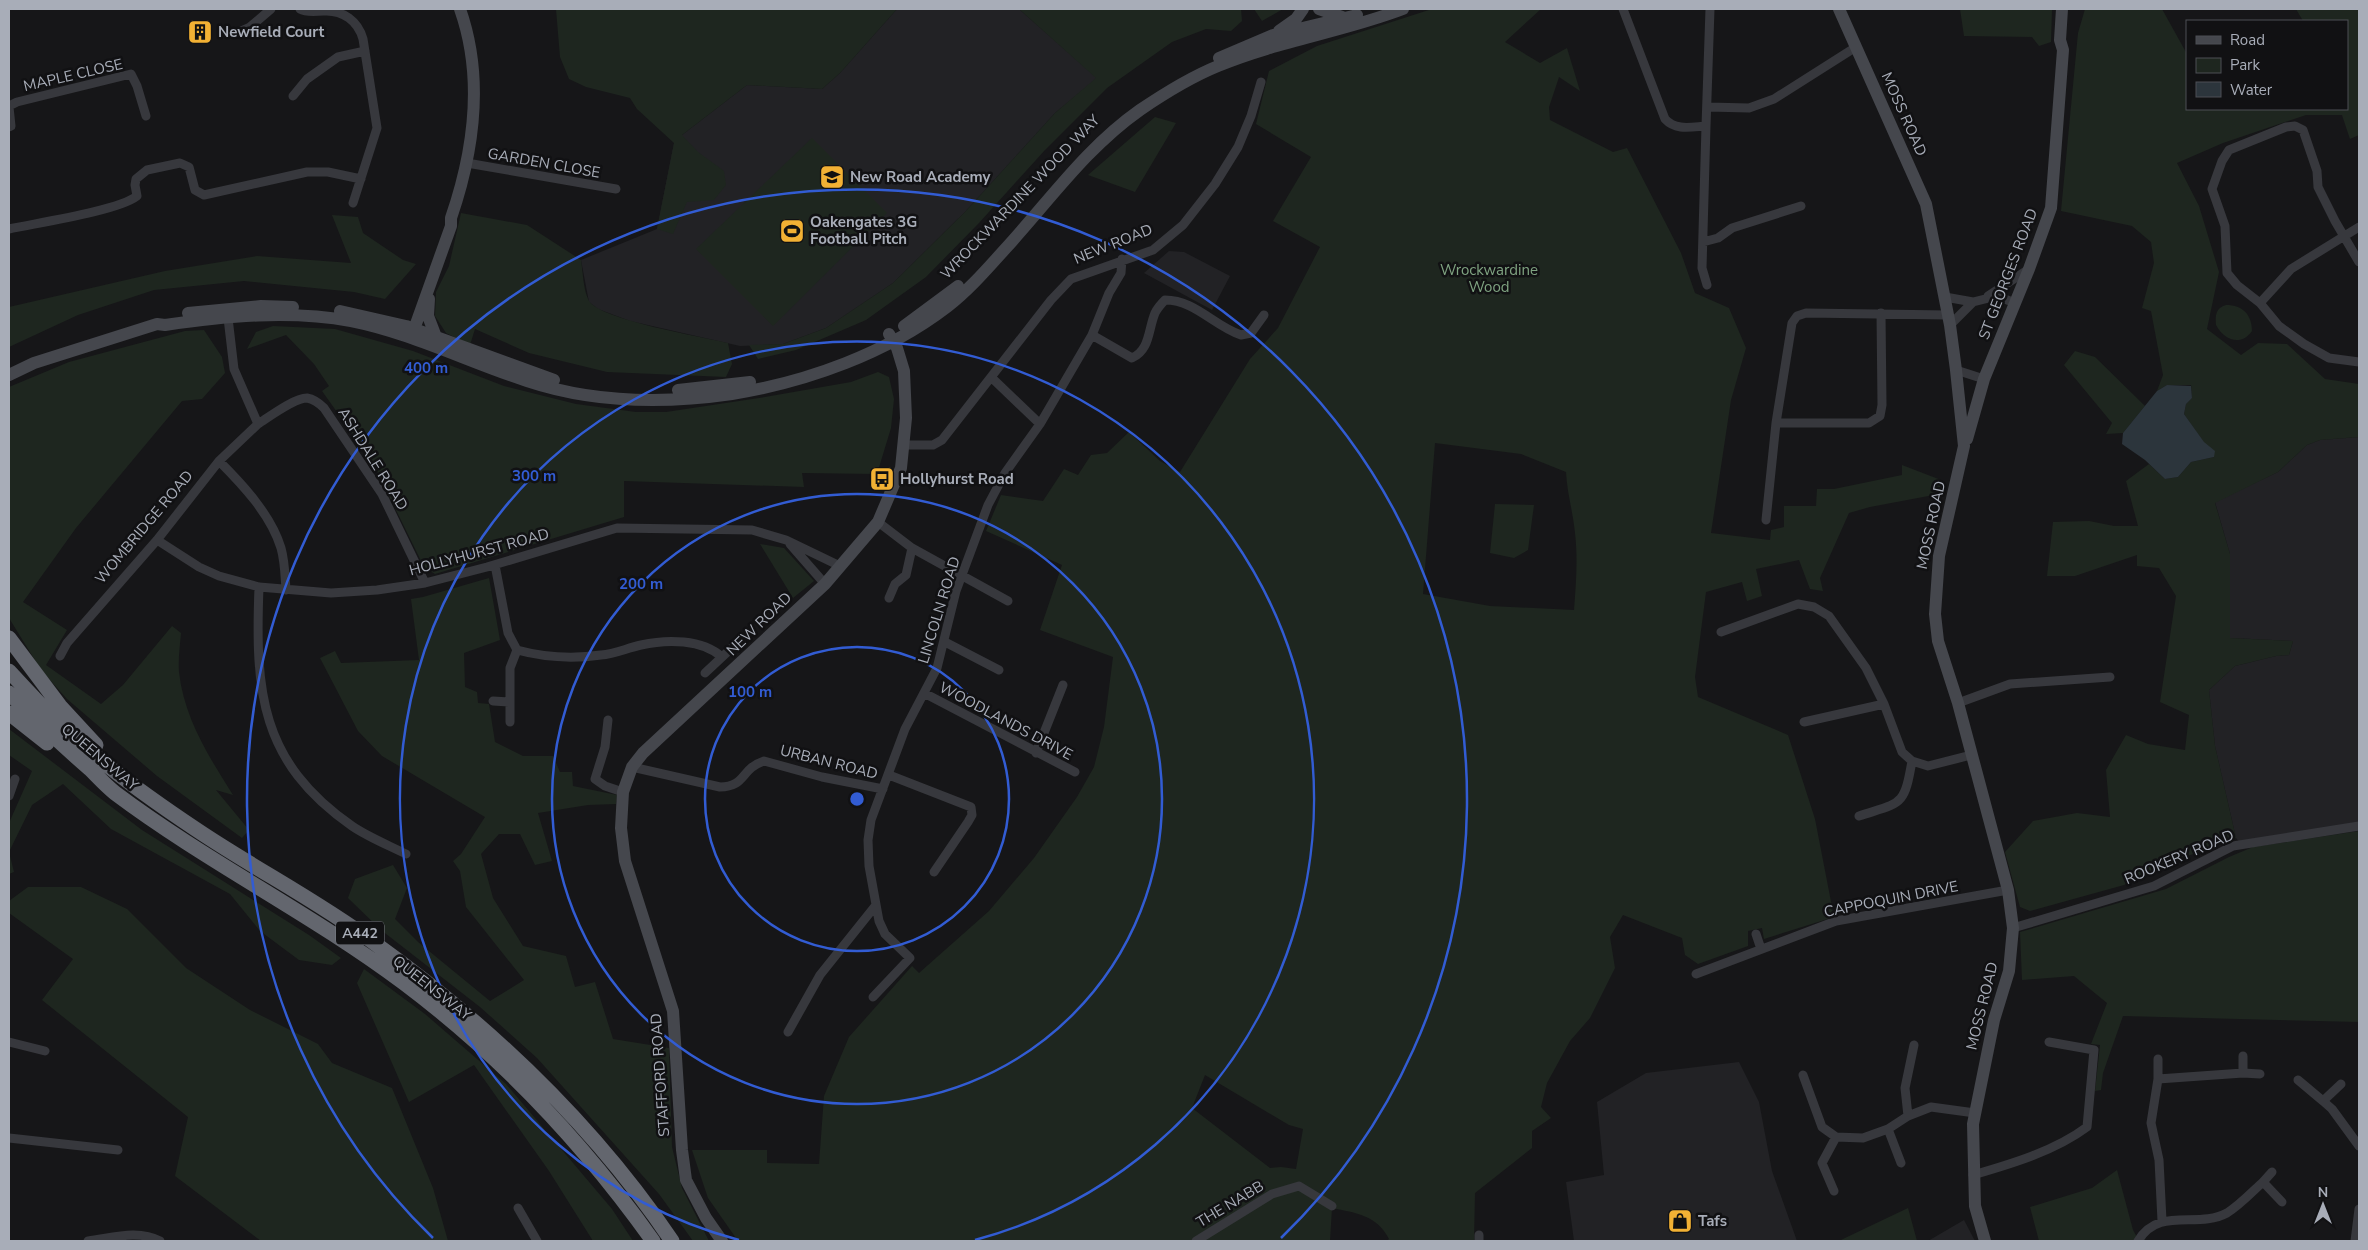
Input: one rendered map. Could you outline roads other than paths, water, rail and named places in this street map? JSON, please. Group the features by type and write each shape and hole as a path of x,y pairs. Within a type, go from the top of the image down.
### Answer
{"highway":[{"name":"A442","path":"9,638 60,706 140,791"},
{"name":"QUEENSWAY","path":"9,671 44,710 85,747 140,791 199,831 372,940 463,1010 566,1110 602,1149 672,1241"},
{"name":"QUEENSWAY","path":"9,693 112,791 160,825 357,951 405,984 468,1036 548,1112 598,1169 653,1241"},
{"name":"A442","path":"9,713 112,791"}],"street":[{"path":"241,31 250,27 271,9"},
{"path":"300,9 305,12 328,11 344,14 360,30 377,128 353,203"},
{"path":"409,332 427,292 451,226 451,218 467,163 474,104 473,71 460,9"},
{"path":"1273,35 1296,20 1303,9"},
{"path":"1307,9 1312,31"},
{"path":"1319,9 1330,15 1345,18"},
{"name":"WROCKWARDINE WOOD WAY","path":"157,324 164,317 184,313 261,306 340,311 409,332 528,382 583,395 635,400 700,398 751,390 794,380 847,362 950,305 1008,246 1087,154 1142,109 1208,70 1345,18 1376,9"},
{"name":"WROCKWARDINE WOOD WAY","path":"9,374 34,363 157,324 165,325 228,318 297,315 324,317 436,337 564,383 610,392 705,389 749,382 804,368 891,337 949,294 1000,246 1053,183 1092,141 1116,120 1166,86 1250,43 1273,35 1312,31 1403,9"},
{"path":"1623,9 1665,119 1671,126 1681,128 1706,126"},
{"path":"1707,285 1702,268 1710,9"},
{"name":"MOSS ROAD","path":"1839,9 1926,204 1949,320 1956,370 1964,446 1939,556 1935,605 1938,641 1958,703 2008,890 2013,928 2009,972 1994,1020 1975,1113 1973,1175 1975,1206 1984,1241"},
{"name":"ST GEORGES ROAD","path":"2062,9 2060,40 2063,50"},
{"name":"ST GEORGES ROAD","path":"1964,446 1984,380 2029,269 2050,208 2063,50 2067,41 2070,9"},
{"path":"1708,107 1750,108 1774,99 1856,47"},
{"path":"293,96 307,79 331,61 338,57 365,51"},
{"name":"MAPLE CLOSE","path":"9,127 11,126 11,118 9,106 17,102 130,74 137,86 146,116"},
{"name":"NEW ROAD","path":"904,445 933,445 942,440 1051,300 1071,278 1158,246 1172,236 1198,207 1238,147 1251,116 1261,82"},
{"path":"2359,262 2343,236 2318,187 2317,172 2303,130 2295,126 2286,127 2229,150 2222,161 2212,189 2225,226 2227,273 2236,285 2260,303 2279,326 2304,344 2329,358 2359,362"},
{"path":"9,229 112,207 132,200 137,196 136,179 146,170 180,163 189,167 195,190 204,195 307,172 328,172 360,179"},
{"name":"GARDEN CLOSE","path":"467,163 616,189"},
{"path":"1703,242 1718,238 1732,228 1801,206"},
{"path":"409,332 445,224 451,218"},
{"path":"2260,303 2291,269 2359,227"},
{"name":"LINCOLN ROAD","path":"873,997 910,958 885,934 879,921 869,866 868,840 871,820 905,729 937,668 945,642 952,606 988,505 997,486 1040,424 1092,335 1110,293 1121,274 1122,259"},
{"path":"1985,298 2029,269"},
{"path":"427,292 428,316 436,337"},
{"path":"1766,520 1776,423 1792,324 1797,316 1806,314 1881,314 1949,320 1972,302 1985,298 1998,296 2015,303"},
{"path":"1944,297 1972,302"},
{"path":"1092,335 1132,358 1143,350 1155,312 1165,300 1177,300 1191,306 1241,335 1251,333 1264,315"},
{"path":"1776,423 1869,423 1880,416 1882,405 1881,314"},
{"path":"228,318 234,369 258,424"},
{"name":"NEW ROAD","path":"622,814 623,792 632,767 643,753 825,584 878,522 901,468 906,418 906,381 891,337"},
{"name":"WROCKWARDINE WOOD WAY","path":"9,367 34,363"},
{"path":"1956,370 1984,380"},
{"path":"992,378 1040,424"},
{"name":"ASHDALE ROAD","path":"294,402 307,398 318,402 330,415 382,494 426,583"},
{"name":"WOMBRIDGE ROAD","path":"60,656 67,643 157,540 219,461 258,424 294,402"},
{"path":"219,461 248,492 275,533 283,559 286,590"},
{"path":"878,522 912,548 963,574 1008,601"},
{"name":"HOLLYHURST ROAD","path":"157,540 199,567 219,576 259,587 331,593 368,591 426,583 495,565 617,528 752,530 786,540 840,566"},
{"path":"786,540 825,584"},
{"path":"889,598 895,584 906,575 912,548"},
{"path":"495,565 508,633 517,650 535,655 599,656 656,642 695,644 713,650 722,657"},
{"path":"259,587 258,647 261,691 270,728 290,766 319,800 353,827 406,854"},
{"path":"1721,632 1798,604 1814,608 1829,616 1866,668 1884,704 1902,752 1912,761 1928,766 1971,754"},
{"path":"945,642 999,670"},
{"path":"705,673 736,644"},
{"path":"510,722 510,668 517,650"},
{"path":"1958,703 2010,684 2110,677"},
{"path":"1036,753 1064,686"},
{"name":"WOODLANDS DRIVE","path":"924,694 1074,772"},
{"path":"493,701 509,702"},
{"path":"1804,722 1884,704"},
{"path":"608,720 605,747 595,780 605,786 623,792"},
{"name":"URBAN ROAD","path":"632,767 720,787 730,787 736,785 747,770 764,761 822,777 883,789"},
{"path":"1859,816 1897,804 1907,791 1912,761"},
{"path":"889,775 970,807 972,815 934,872"},
{"path":"9,796 15,779"},
{"name":"STAFFORD ROAD","path":"622,814 621,828 624,861 673,1011 682,1150 686,1180 706,1218 722,1241"},
{"name":"ROOKERY ROAD","path":"2013,928 2154,886 2233,846 2359,826"},
{"name":"CAPPOQUIN DRIVE","path":"1696,974 1836,921 2008,890"},
{"path":"788,1032 820,975 876,905"},
{"path":"1756,934 1761,949"},
{"path":"784,1017 793,1022"},
{"path":"9,1042 45,1051"},
{"path":"1973,1175 2007,1165 2075,1136 2087,1127 2094,1050 2049,1042"},
{"path":"1908,1116 1905,1088 1914,1046"},
{"path":"2243,1056 2243,1073"},
{"path":"2158,1059 2158,1079 2151,1123 2159,1160 2162,1221"},
{"path":"2158,1079 2243,1073 2260,1074"},
{"path":"1803,1075 1822,1127 1836,1137 1863,1138 1888,1129 1908,1116 1931,1106 1975,1113"},
{"path":"2298,1080 2332,1108 2359,1146"},
{"path":"2323,1101 2341,1084"},
{"path":"1888,1129 1901,1163"},
{"path":"1834,1191 1822,1163 1836,1137"},
{"path":"9,1138 118,1150"},
{"path":"2138,1241 2145,1232 2162,1221 2201,1219 2227,1213 2272,1172"},
{"path":"2263,1182 2282,1202"},
{"name":"THE NABB","path":"1196,1241 1272,1194 1299,1186 1332,1206"},
{"path":"518,1208 536,1241"},
{"path":"2354,1241 2359,1209"},
{"path":"88,1241 138,1234 160,1241"}],"water":[{"path":"2167,385 2191,386 2192,398 2186,404 2184,414 2204,442 2215,451 2214,457 2191,462 2178,477 2165,479 2145,460 2122,444 2123,433 2157,391"}],"place":[{"name":"Newfield Court","path":"200,32"},
{"name":"New Road Academy","path":"832,177"},
{"name":"Oakengates 3G Football Pitch","path":"792,231"},
{"name":"Hollyhurst Road","path":"882,479"},
{"name":"Tafs","path":"1680,1221"}],"park label":[{"name":"Wrockwardine Wood","path":"1489,278"}]}
